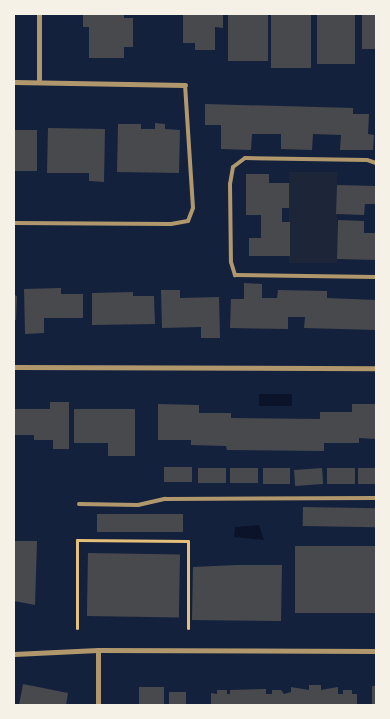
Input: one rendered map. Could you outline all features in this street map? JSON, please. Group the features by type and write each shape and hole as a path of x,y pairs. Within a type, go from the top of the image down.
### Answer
{"street":[{"path":"39,14 39,82"},
{"path":"14,82 185,84"},
{"path":"14,367 376,368"},
{"path":"14,654 98,650 376,651"},
{"path":"98,650 98,705"}],"lane":[{"path":"14,223 171,224 188,221 193,208 185,84"},
{"path":"376,163 367,160 245,158 233,167 230,184 231,262 235,275 376,277"},
{"path":"79,504 138,505 165,499 376,498"}],"path":[{"path":"77,628 77,540 188,541 188,628"}],"shaded area":[{"path":"289,172 337,172 337,263 289,263"},
{"path":"259,394 292,394 292,406 259,406"},
{"path":"259,525 264,540 234,537 235,527"}],"building":[{"path":"83,14 124,14 124,18 133,18 133,47 124,47 124,58 89,58 89,27 83,27"},
{"path":"183,14 223,14 223,28 215,27 215,50 195,50 195,43 183,43"},
{"path":"228,14 268,14 268,61 228,61"},
{"path":"271,14 311,14 311,68 271,68"},
{"path":"317,14 355,14 355,64 317,64"},
{"path":"362,14 376,14 376,49 362,49"},
{"path":"205,104 353,108 353,114 369,114 368,134 374,135 373,150 340,150 341,135 313,134 312,150 281,149 281,134 252,134 251,150 221,149 221,125 205,125"},
{"path":"155,123 165,124 165,129 180,130 179,173 117,172 118,124 141,124 141,129 155,129"},
{"path":"48,128 105,129 104,182 89,181 89,173 47,173"},
{"path":"14,130 37,130 37,171 14,171"},
{"path":"246,174 269,174 269,183 289,183 289,208 282,208 282,222 290,222 290,256 249,256 249,238 261,238 261,215 246,215"},
{"path":"337,185 376,186 376,204 365,204 364,215 336,214"},
{"path":"338,220 364,221 364,233 376,233 376,260 337,259"},
{"path":"244,283 262,284 262,298 277,298 278,290 327,291 327,298 376,300 376,330 304,328 305,317 288,317 288,329 230,328 231,299 244,299"},
{"path":"61,288 61,294 83,294 83,318 44,318 44,333 25,334 24,289"},
{"path":"161,290 180,290 180,298 219,297 220,338 201,338 201,327 162,328"},
{"path":"133,292 133,296 154,296 155,324 92,325 92,293"},
{"path":"14,295 17,296 16,320 14,320"},
{"path":"50,402 69,402 69,449 53,449 53,440 34,440 34,435 14,435 14,409 50,409"},
{"path":"158,404 199,405 199,413 231,413 231,418 320,419 320,412 352,412 352,404 376,404 376,439 359,438 359,443 324,443 324,451 227,450 226,446 191,445 191,440 158,440"},
{"path":"74,409 135,409 135,456 108,456 108,443 74,443"},
{"path":"164,467 192,467 192,482 164,482"},
{"path":"198,468 226,468 226,483 198,483"},
{"path":"230,468 258,468 258,483 230,483"},
{"path":"263,468 290,468 290,484 263,484"},
{"path":"322,468 323,484 295,486 294,470"},
{"path":"327,468 355,468 355,484 327,484"},
{"path":"358,468 376,468 376,484 358,484"},
{"path":"303,507 376,508 376,527 303,526"},
{"path":"97,514 183,514 183,532 97,532"},
{"path":"14,541 37,541 35,605 14,601"},
{"path":"295,546 376,546 376,613 295,613"},
{"path":"88,553 180,555 179,618 87,616"},
{"path":"282,565 281,621 192,620 193,567"},
{"path":"23,684 68,693 66,705 19,705"},
{"path":"309,685 321,685 321,690 338,687 338,694 343,694 343,690 352,690 352,694 357,694 357,705 211,705 211,693 217,694 217,690 227,690 227,694 230,694 230,690 266,689 266,694 272,694 272,690 281,690 284,694 291,692 291,687 309,690"},
{"path":"372,686 376,686 376,705 372,705"},
{"path":"139,687 164,687 164,705 139,705"},
{"path":"169,692 186,692 186,705 169,705"}]}
